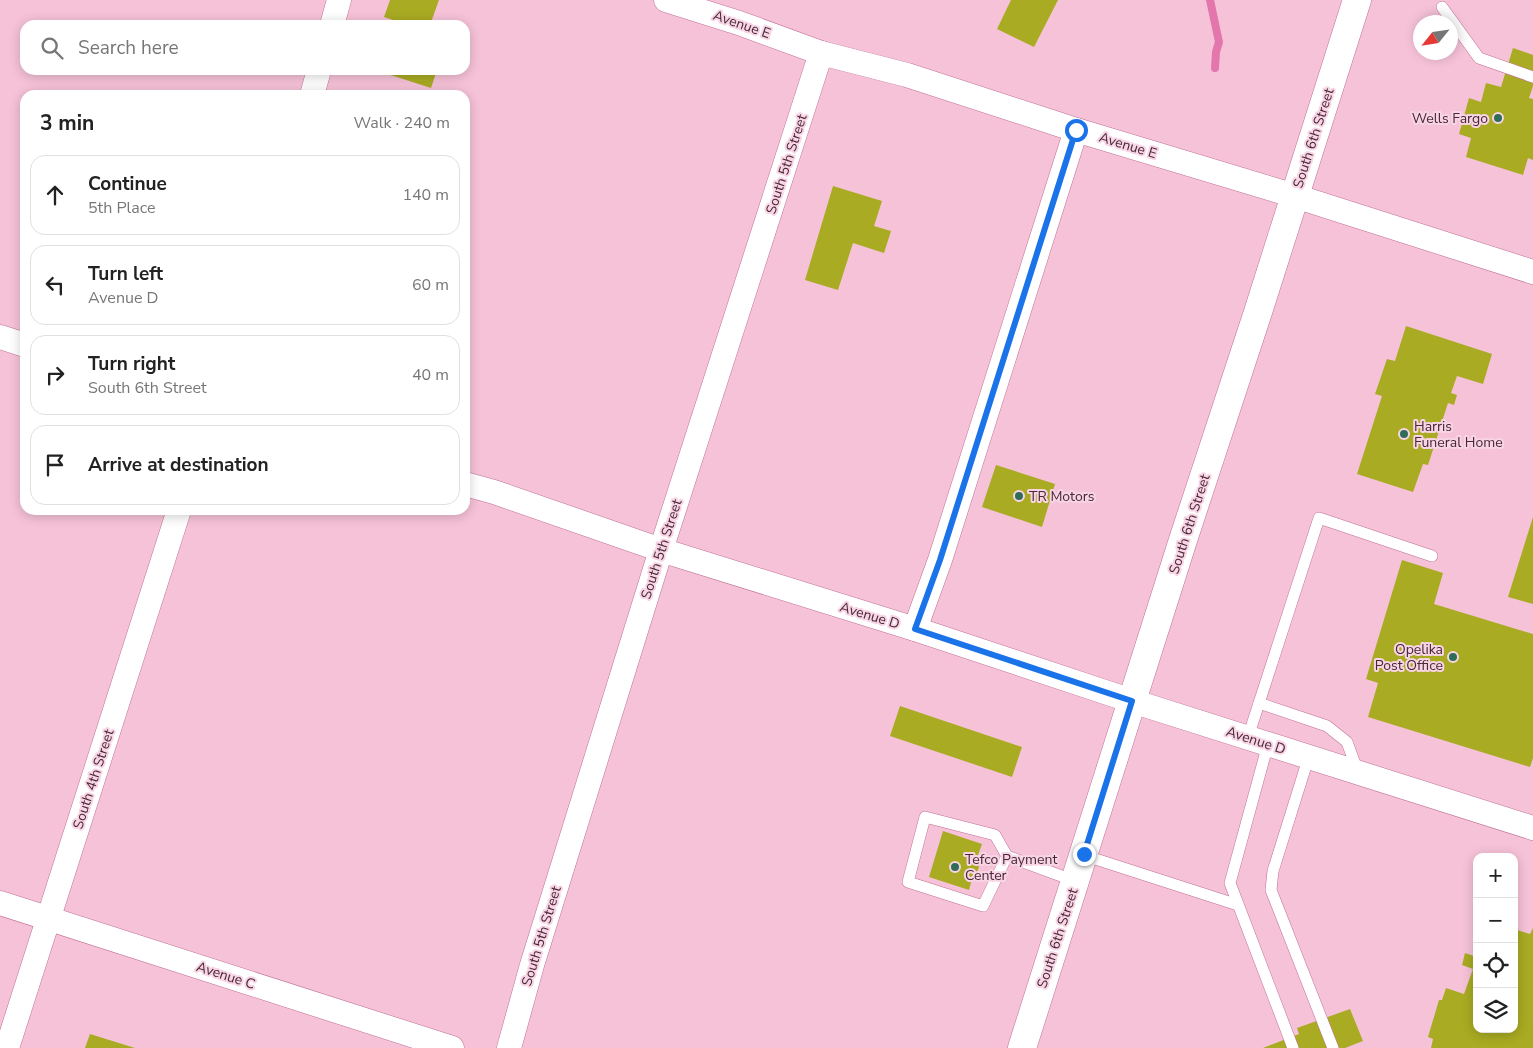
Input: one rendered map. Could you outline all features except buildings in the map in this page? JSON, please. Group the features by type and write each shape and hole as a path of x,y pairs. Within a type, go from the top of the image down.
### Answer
{"street":[{"path":"333,20 339,0"},
{"name":"Avenue E","path":"666,0 740,22 822,53 907,75 1076,130 1295,196 1533,272"},
{"name":"South 6th Street","path":"1022,1048 1357,0"},
{"name":"South 5th Street","path":"509,1048 534,956 661,550 822,53"},
{"path":"313,90 318,75"},
{"path":"915,629 940,560 1076,130"},
{"path":"0,337 20,344"},
{"name":"Avenue D","path":"470,485 661,550 915,629 1132,701 1533,828"},
{"name":"South 4th Street","path":"7,1048 177,515"},
{"name":"Avenue C","path":"0,903 452,1048"}],"lane":[{"path":"1442,7 1479,58 1533,77"},
{"path":"1294,1048 1230,883 1258,741 1259,703 1319,518 1432,556"},
{"path":"1259,703 1327,726 1347,742 1358,772"},
{"path":"1309,756 1273,871 1271,890 1332,1048"},
{"path":"1007,856 982,906 908,882 925,817 995,835 1007,856 1075,881"},
{"path":"1084,854 1238,905"}],"waterway":[{"path":"1210,0 1219,42 1215,68"}],"place":[{"name":"Wells Fargo","path":"1498,118"},
{"name":"Harris Funeral Home","path":"1404,434"},
{"name":"TR Motors","path":"1019,496"},
{"name":"Opelika Post Office","path":"1453,657"},
{"name":"Tefco Payment Center","path":"955,867"}],"route":[{"path":"1076,130 940,560 915,629 1132,701 1084,854"}]}
